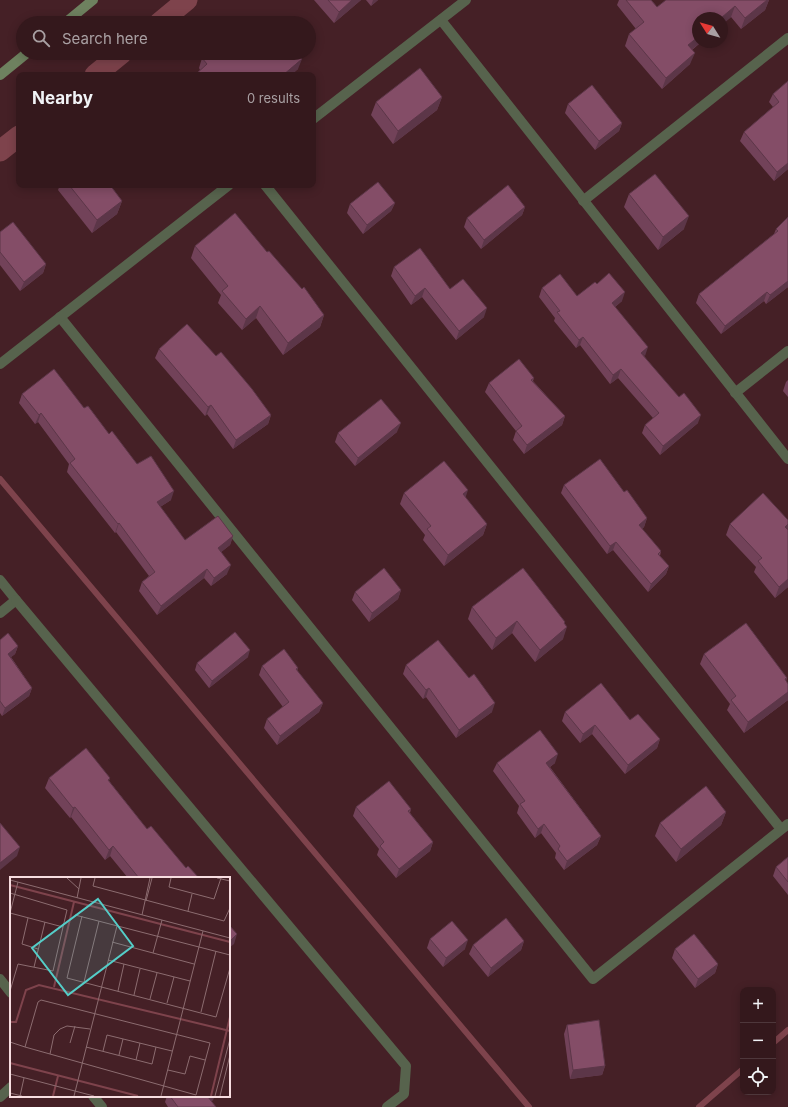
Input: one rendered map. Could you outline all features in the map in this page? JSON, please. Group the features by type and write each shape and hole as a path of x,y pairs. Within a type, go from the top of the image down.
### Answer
{"street":[{"path":"74,16 93,0"},
{"path":"316,117 466,0"},
{"path":"440,20 788,460"},
{"path":"583,201 788,38"},
{"path":"0,75 18,60"},
{"path":"0,364 225,188"},
{"path":"60,317 593,979 784,826 267,188"},
{"path":"735,393 788,351"},
{"path":"0,580 406,1066 404,1094 387,1107"},
{"path":"0,613 16,600"},
{"path":"0,979 10,992"},
{"path":"0,1097 10,1088"},
{"path":"94,1097 102,1107"}],"building":[{"path":"328,0 352,0 339,12"},
{"path":"626,0 651,0 657,7 666,0 767,0 745,18 735,6 728,12 692,12 692,42 688,45 695,53 666,78 629,34 644,22"},
{"path":"204,60 301,60 287,72 198,72 207,64"},
{"path":"420,68 442,97 398,131 376,102"},
{"path":"788,81 788,163 777,172 744,132 779,102 773,94"},
{"path":"592,85 622,123 599,141 568,104"},
{"path":"655,174 689,216 663,237 629,194"},
{"path":"378,182 395,203 367,225 350,204"},
{"path":"508,185 525,207 484,240 467,218"},
{"path":"71,188 112,188 122,201 97,220"},
{"path":"235,213 267,252 269,251 302,289 304,287 324,315 288,343 260,306 246,319 222,291 228,286 195,246"},
{"path":"788,217 788,281 770,295 767,292 725,326 699,294 778,231 776,229"},
{"path":"13,222 46,264 24,282 0,252 0,232"},
{"path":"420,248 450,289 463,279 487,308 459,331 425,288 415,296 394,267"},
{"path":"609,273 625,292 612,303 648,347 641,353 679,397 684,393 701,415 663,446 645,425 659,413 621,369 613,375 583,337 579,340 557,312 560,311 542,288 560,274 577,296 595,282 597,284"},
{"path":"187,324 216,356 221,352 252,389 271,415 236,440 211,405 208,407 159,349"},
{"path":"519,359 534,378 531,380 565,416 527,445 516,431 522,426 489,383"},
{"path":"54,369 84,408 88,406 109,434 112,431 137,464 151,456 174,491 157,502 185,540 218,516 233,536 218,548 231,565 214,578 207,569 161,606 142,582 155,572 119,523 118,524 70,463 75,459 41,413 39,415 22,394"},
{"path":"381,399 401,423 358,458 338,433"},
{"path":"600,459 624,492 627,490 647,518 639,525 661,551 658,554 669,566 651,584 616,542 610,546 564,485"},
{"path":"444,461 468,490 463,494 487,524 448,555 427,529 431,526 404,493"},
{"path":"763,493 788,520 788,524 785,527 788,530 788,579 779,587 758,561 762,558 730,524"},
{"path":"384,568 401,590 372,613 355,592"},
{"path":"523,568 565,622 564,623 567,627 540,650 517,621 496,638 472,607"},
{"path":"746,623 787,678 785,679 788,684 788,692 748,722 731,700 736,696 704,654"},
{"path":"235,632 250,650 212,681 197,663"},
{"path":"8,633 18,646 8,654 32,688 5,708 0,701 0,640"},
{"path":"438,640 469,678 474,674 495,703 459,730 429,688 426,690 406,665"},
{"path":"284,649 298,668 296,669 323,703 280,736 267,719 289,702 262,666"},
{"path":"601,683 630,720 638,714 660,739 628,765 595,725 583,734 565,712"},
{"path":"540,730 558,754 546,763 601,836 567,861 558,849 560,846 544,824 538,829 520,804 525,801 497,763"},
{"path":"86,748 110,778 108,780 147,829 151,826 186,868 188,866 198,877 138,877 113,846 109,850 75,807 73,808 49,778"},
{"path":"389,781 411,809 408,811 433,842 399,869 380,846 384,842 356,807"},
{"path":"706,786 726,812 681,849 660,823"},
{"path":"0,823 20,847 0,863"},
{"path":"788,857 788,882 776,867"},
{"path":"506,918 524,941 491,968 473,945"},
{"path":"452,921 468,940 446,958 430,939"},
{"path":"230,926 237,934 230,941"},
{"path":"694,934 718,964 698,979 675,949"},
{"path":"599,1020 605,1066 573,1070 567,1025"},
{"path":"171,1097 208,1097 216,1107 178,1107"}],"waterway":[{"path":"168,16 187,0"},
{"path":"99,72 113,60"},
{"path":"0,151 16,138"},
{"path":"0,479 529,1107"},
{"path":"776,1040 788,1030"},
{"path":"699,1107 740,1072"}]}
